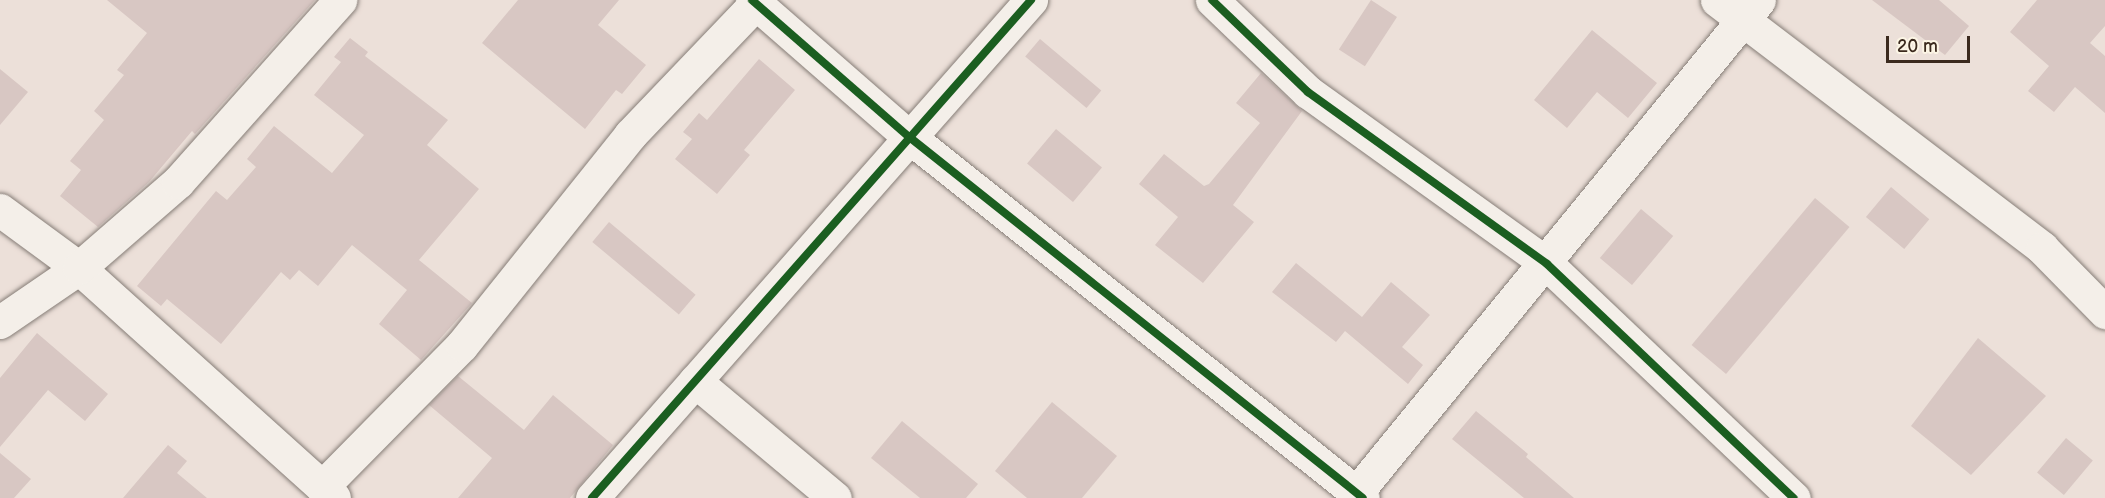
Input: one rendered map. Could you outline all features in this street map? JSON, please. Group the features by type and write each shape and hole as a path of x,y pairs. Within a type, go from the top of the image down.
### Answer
{"street":[{"path":"0,322 80,268 178,182 340,0"},
{"path":"592,498 908,136 1031,0"},
{"path":"1212,0 1308,92 1547,264 1794,498"},
{"path":"1717,0 1750,10 2042,248 2105,312"},
{"path":"0,210 80,268 328,493 462,345 630,135 754,2 908,136 1357,496 1547,264 1750,10"},
{"path":"695,381 835,498"}],"building":[{"path":"107,0 315,0 195,134 192,131 149,182 98,227 60,196 81,170 70,161 104,120 94,111 124,75 117,70 147,33"},
{"path":"518,0 619,0 598,25 646,65 622,94 616,90 585,129 482,43"},
{"path":"1371,0 1397,17 1365,66 1339,49"},
{"path":"1872,0 1939,0 1969,26 1945,55"},
{"path":"2037,0 2105,0 2105,26 2090,43 2105,56 2105,113 2075,87 2054,112 2028,91 2049,66 2010,32"},
{"path":"1592,30 1657,83 1628,118 1597,92 1567,128 1534,100"},
{"path":"350,38 368,52 365,56 448,120 427,145 479,189 419,260 472,303 421,360 379,324 407,290 352,245 318,286 299,270 290,280 281,272 221,344 167,299 161,306 137,286 216,191 227,200 256,167 247,159 274,126 332,173 364,135 314,95 341,62 334,57"},
{"path":"1040,39 1101,90 1086,108 1025,57"},
{"path":"759,59 795,90 744,150 750,155 717,194 675,159 692,139 683,132 699,113 707,120"},
{"path":"0,69 28,92 0,125"},
{"path":"1261,73 1302,111 1233,205 1254,222 1203,283 1155,245 1178,217 1139,184 1164,154 1204,186 1209,184 1260,123 1236,103"},
{"path":"1056,129 1102,168 1073,202 1027,163"},
{"path":"1891,187 1929,219 1904,249 1866,217"},
{"path":"1815,198 1849,227 1726,374 1692,345"},
{"path":"1641,209 1673,236 1632,285 1600,258"},
{"path":"609,222 696,295 679,315 592,242"},
{"path":"1296,263 1362,317 1391,282 1430,315 1402,347 1423,365 1408,384 1345,331 1336,342 1272,292"},
{"path":"37,333 108,394 85,421 48,390 0,447 0,378"},
{"path":"1978,338 2046,396 1971,475 1911,426"},
{"path":"458,376 524,430 553,395 613,445 570,498 458,498 492,458 429,405"},
{"path":"1052,402 1117,456 1082,498 1027,498 995,471"},
{"path":"1476,411 1528,454 1526,457 1574,498 1524,498 1452,439"},
{"path":"902,421 978,484 966,498 920,498 871,458"},
{"path":"2066,438 2093,460 2064,495 2037,472"},
{"path":"168,445 187,461 177,473 207,498 123,498"},
{"path":"0,453 31,479 14,498 0,498"}],"cycle path":[{"path":"752,0 908,136 1363,498"},
{"path":"592,498 1031,0"},
{"path":"1212,0 1308,92 1547,264 1794,498"}]}
